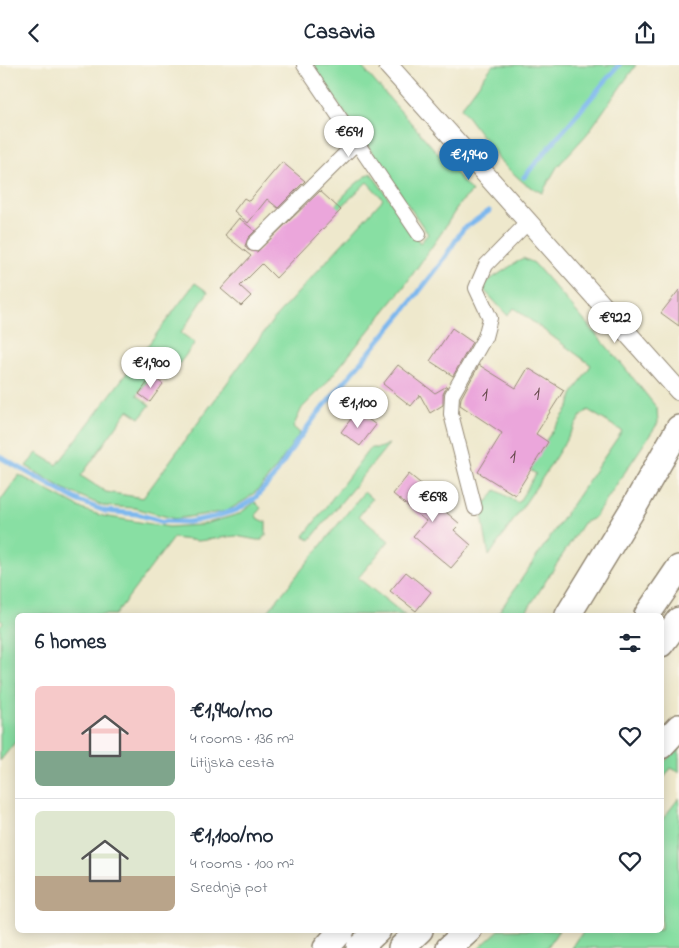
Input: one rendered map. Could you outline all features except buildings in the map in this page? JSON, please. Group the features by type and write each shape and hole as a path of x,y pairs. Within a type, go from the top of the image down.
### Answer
{"highway":[{"path":"569,613 679,429"},
{"path":"648,613 679,568"},
{"path":"664,640 679,620"},
{"path":"664,743 679,727"},
{"path":"326,948 339,933"},
{"path":"359,948 375,933"},
{"path":"401,948 417,933"},
{"path":"449,948 466,933"}],"main road":[{"path":"388,65 679,391"}],"street":[{"path":"304,65 419,234"},
{"path":"254,244 356,143"},
{"path":"475,508 450,414 452,395 485,337 490,318 476,289 486,265 528,222"}],"green space":[{"path":"312,65 360,65 472,192 460,203 403,288 324,386 302,408 293,427 300,433 276,468 259,489 227,511 175,519 135,508 103,506 62,488 26,466 37,453 57,465 195,283 208,292 181,333 195,343 166,381 153,373 137,395 150,405 140,418 128,410 81,476 106,492 143,498 273,320 383,199 367,182 320,228 349,190 371,173 420,243 428,234"},
{"path":"493,65 636,65 587,134 557,167 542,193 524,183 503,164 461,108"},
{"path":"523,258 534,263 621,363 657,408 658,423 594,518 583,523 525,613 498,613 622,431 588,410 581,416 545,474 489,556 479,499 482,498 487,502 496,490 518,503 536,474 527,468 569,407 572,395 591,365 514,308 507,315 484,290 485,283"},
{"path":"389,444 310,540 304,536 370,448 379,448"},
{"path":"19,475 84,510 103,516 169,527 201,525 239,514 255,502 261,508 256,514 257,518 266,522 266,535 262,540 236,536 198,541 173,538 117,613 15,613 15,742 0,761 0,626 3,622 0,620 0,501"},
{"path":"364,492 372,499 359,516 389,541 358,578 402,613 267,613"},
{"path":"679,747 679,772 671,768 664,778 664,762"},
{"path":"679,798 679,948 572,948 582,933 664,933 664,817"},
{"path":"496,933 557,933 547,948 479,948"}],"waterway":[{"path":"524,177 619,65"},
{"path":"0,457 79,501 105,511 137,514 161,521 188,522 236,510 254,499 273,478 315,417 403,312 439,266 463,229 489,211"}]}
